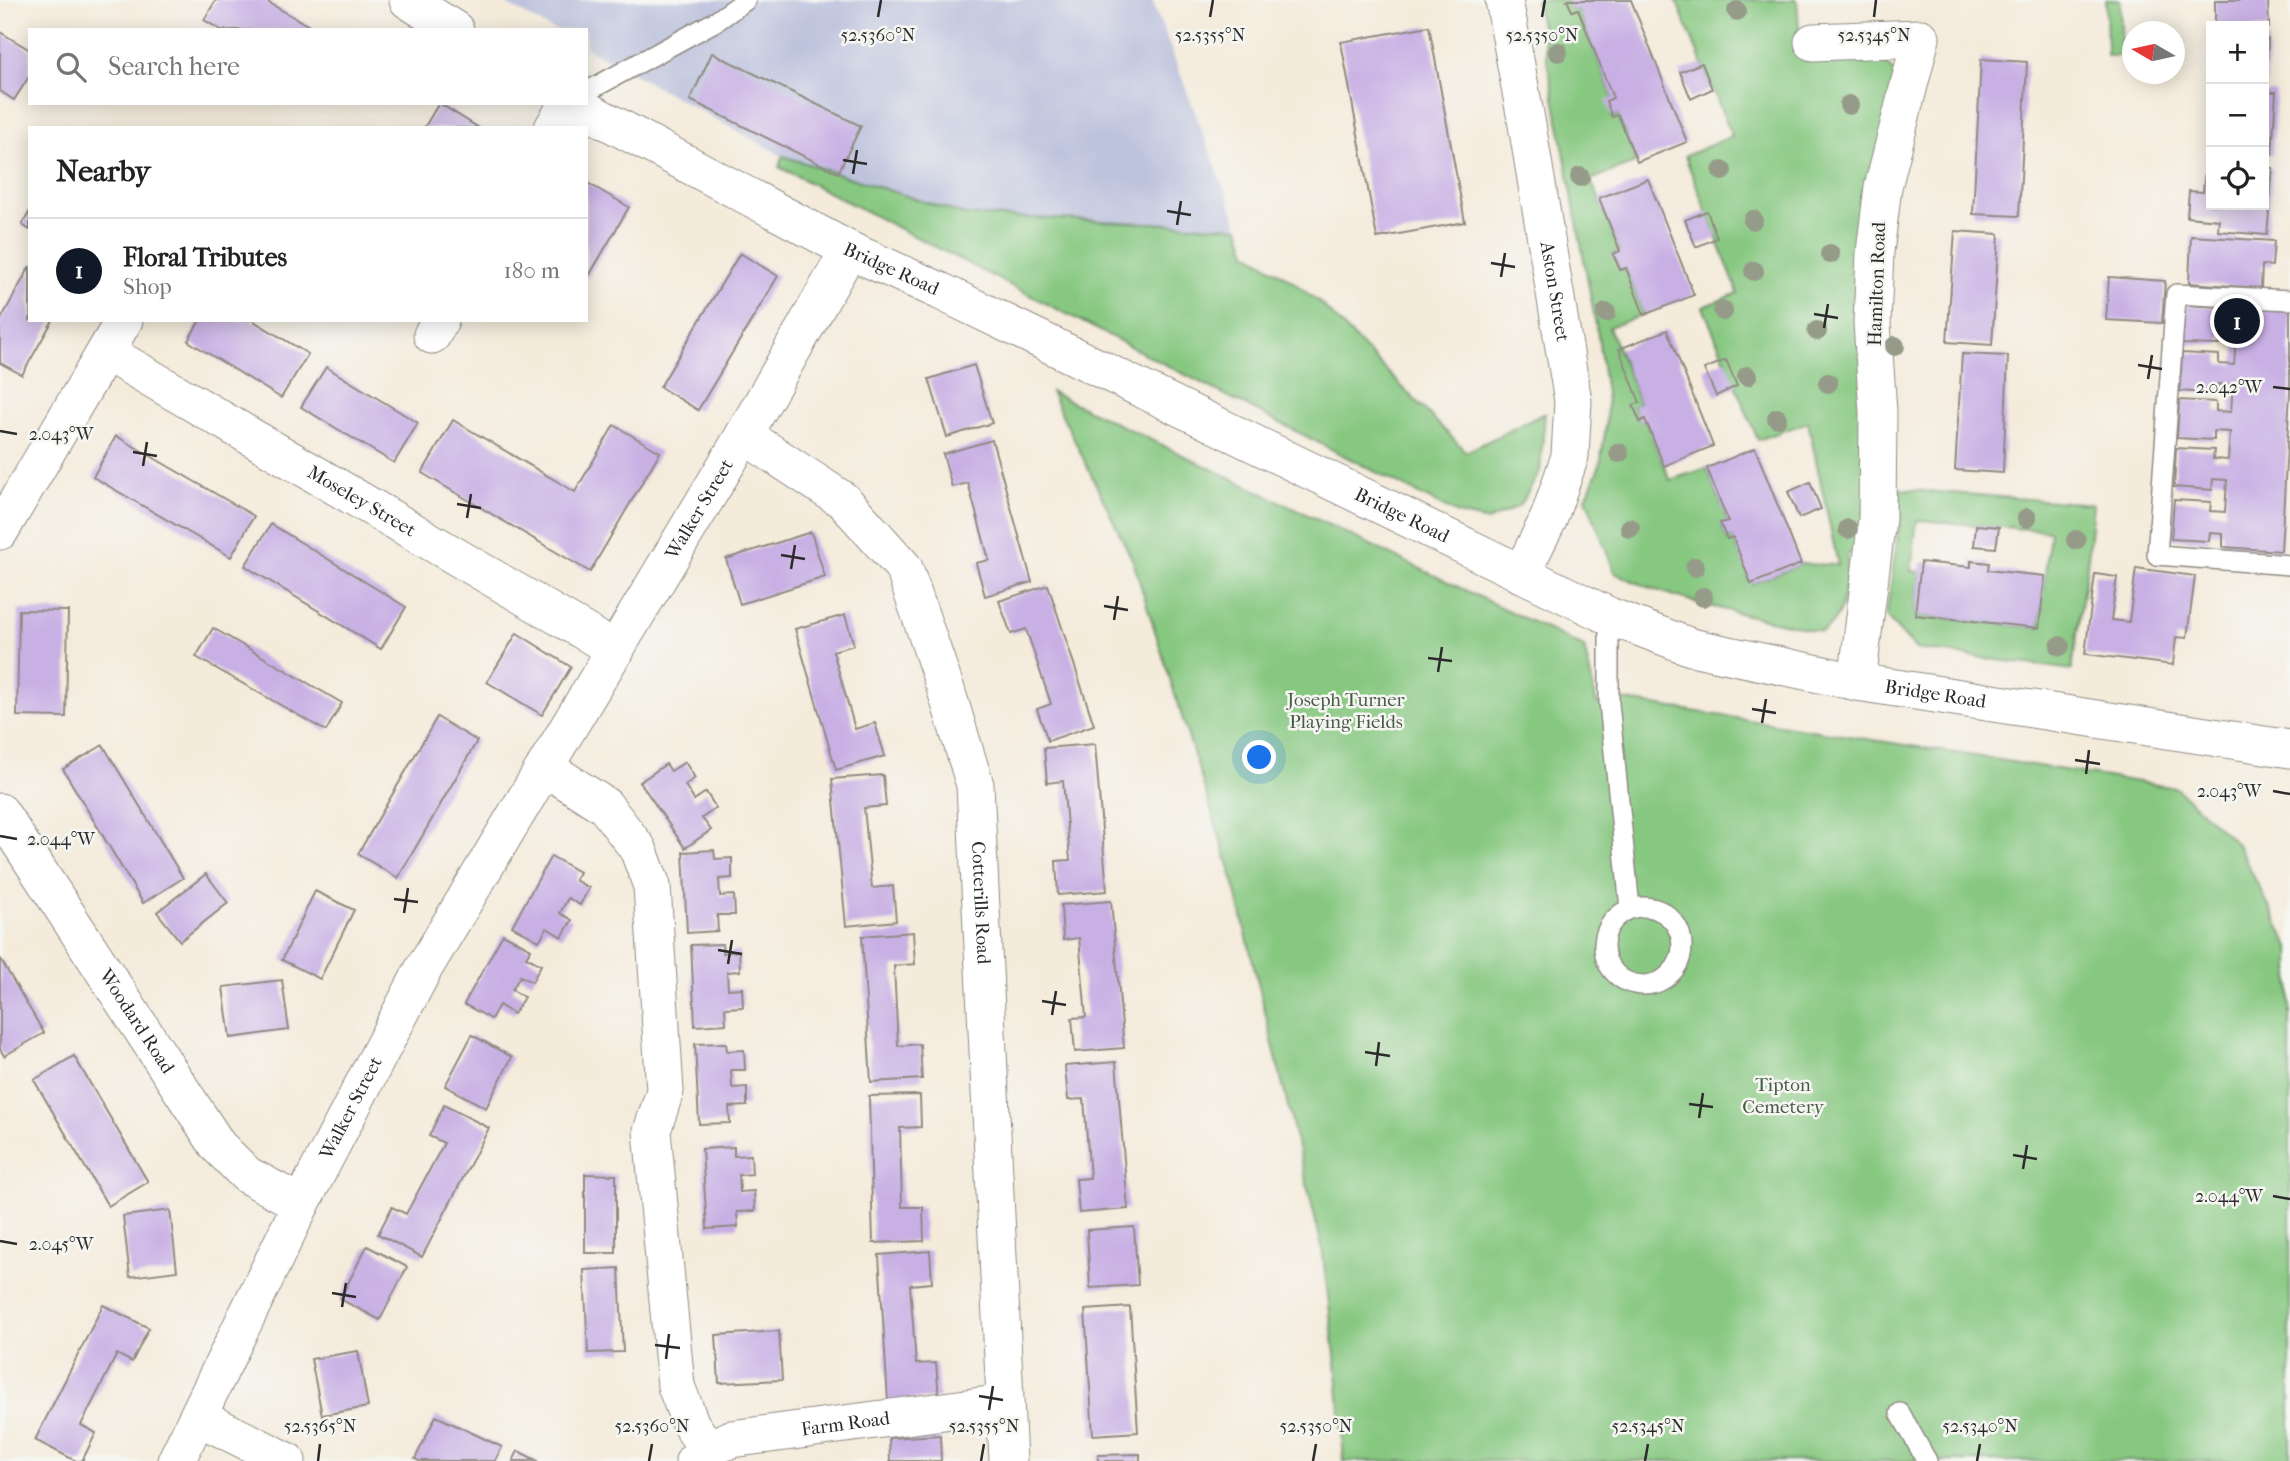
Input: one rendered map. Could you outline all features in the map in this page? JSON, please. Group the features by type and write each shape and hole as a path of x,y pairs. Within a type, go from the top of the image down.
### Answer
{"street":[{"path":"408,0 452,28"},
{"name":"Aston Street","path":"1504,0 1530,138 1573,401 1570,456 1549,518 1521,574"},
{"name":"Hamilton Road","path":"1813,42 1921,38 1883,187 1875,252 1872,324 1878,412 1877,519 1857,682"},
{"path":"554,126 567,105"},
{"name":"Bridge Road","path":"577,105 849,250 1013,326 1609,616 1691,647 1857,682 2290,749"},
{"name":"Walker Street","path":"176,1461 301,1204 424,968 744,435 849,250"},
{"path":"0,531 123,322"},
{"name":"Moseley Street","path":"106,352 616,650"},
{"name":"Cotterills Road","path":"744,435 844,501 904,568 975,785 1008,1461"},
{"path":"545,768 605,806 638,849 652,886 665,1091 652,1131 676,1386 701,1455"},
{"name":"Woodard Road","path":"0,812 218,1146 247,1175 301,1204"},
{"name":"Farm Road","path":"701,1455 730,1440 1004,1403"},
{"path":"198,1417 287,1461"}],"lane":[{"path":"588,91 718,20 746,0"},
{"path":"2290,300 2176,294 2157,555 2290,565"},
{"path":"1609,616 1609,703 1630,908"},
{"path":"1651,906 1670,916 1681,933 1682,954 1672,973 1656,984 1635,986 1616,976 1604,959 1603,938 1613,919 1630,908 1651,906"},
{"path":"1900,1413 1927,1461"}],"shaded area":[{"path":"499,0 1152,0 1239,227 965,215 783,156 588,49 588,28 549,28"}],"green space":[{"path":"1536,0 1567,0 1572,11 1578,9 1613,98 1612,117 1618,115 1637,162 1590,180 1620,251 1613,254 1620,270 1626,268 1644,315 1609,327 1640,403 1633,406 1640,421 1645,419 1670,480 1707,468 1728,521 1721,524 1727,539 1733,537 1752,584 1801,564 1838,565 1808,422 1758,440 1703,307 1738,293 1685,156 1732,136 1676,0 1797,0 1801,57 1863,56 1884,62 1893,71 1897,85 1865,554 1848,553 1841,608 1830,626 1821,632 1691,601 1615,573 1586,498 1600,465 1607,401 1598,336"},
{"path":"2106,0 2120,0 2122,56 2107,56"},
{"path":"783,156 965,215 1239,227 1247,252 1320,303 1466,452 1545,413 1540,472 1519,506 1488,521 1458,514 779,167"},
{"name":"Tipton Cemetery","path":"1051,392 1584,647 1597,704 1623,700 2176,788 2237,844 2290,948 2290,1461 1344,1461 1337,1372 1322,1247 1233,879 1133,561"},
{"path":"1900,489 2093,504 2072,670 1916,649 1886,617 1900,520","holes":["1917,520 2050,531 2039,628 1915,615 1920,572 1911,571"]}],"building":[{"path":"216,0 264,0 313,28 218,28 204,20"},
{"path":"1567,0 1631,0 1687,142 1637,162 1618,115 1612,117 1606,101 1613,98 1578,9 1572,11"},
{"path":"2215,0 2268,0 2269,21 2215,21"},
{"path":"1429,26 1465,222 1377,238 1341,42"},
{"path":"0,32 28,49 28,78 14,100 0,91"},
{"path":"712,53 861,126 838,173 690,100"},
{"path":"1981,59 2027,62 2019,216 1973,214"},
{"path":"1702,63 1712,89 1691,99 1680,72"},
{"path":"2269,92 2276,92 2272,155 2269,155"},
{"path":"438,105 442,105 476,126 425,126"},
{"path":"2269,168 2273,168 2267,235 2218,231 2219,220 2187,217 2189,191 2203,192 2205,172 2206,210 2269,210"},
{"path":"1648,179 1694,295 1644,315 1626,268 1620,270 1613,254 1620,251 1599,198"},
{"path":"588,183 629,207 588,278"},
{"path":"1707,211 1717,238 1696,247 1685,220"},
{"path":"28,214 28,229 22,225"},
{"path":"1955,231 1999,234 1992,345 1947,342"},
{"path":"2191,236 2274,241 2272,266 2262,265 2261,288 2189,283"},
{"path":"740,253 778,276 698,410 660,387"},
{"path":"28,270 28,322 52,322 22,375 0,363 0,321"},
{"path":"2109,277 2165,281 2162,323 2106,320"},
{"path":"2185,305 2222,307 2222,317 2237,318 2238,305 2290,308 2290,393 2281,551 2223,547 2223,533 2210,532 2209,541 2171,539 2174,500 2211,502 2210,511 2225,512 2227,480 2213,479 2212,490 2174,487 2176,448 2214,450 2213,459 2228,460 2230,432 2214,431 2214,440 2177,438 2179,400 2216,402 2216,411 2231,412 2233,385 2218,384 2218,394 2180,391 2182,353 2219,355 2219,364 2234,365 2236,338 2221,337 2220,345 2182,344"},
{"path":"199,322 255,322 308,354 281,398 188,341"},
{"path":"1667,330 1713,446 1664,466 1645,419 1640,422 1633,405 1640,403 1619,349"},
{"path":"1962,354 2008,356 2003,473 1955,470"},
{"path":"1726,360 1737,386 1716,396 1704,369"},
{"path":"974,365 992,423 947,437 929,379"},
{"path":"326,367 418,423 394,463 301,407"},
{"path":"453,420 575,492 614,425 660,452 590,572 422,473"},
{"path":"116,436 254,516 231,557 93,477"},
{"path":"992,440 1032,582 985,596 976,563 989,560 968,483 952,487 943,454"},
{"path":"1755,448 1801,564 1751,584 1733,537 1727,539 1720,523 1728,521 1707,468"},
{"path":"1810,482 1821,509 1799,518 1788,492"},
{"path":"271,524 406,607 381,649 245,566"},
{"path":"1976,525 1999,527 1996,548 1974,546"},
{"path":"811,532 825,577 740,604 726,559"},
{"path":"1971,561 1989,563 1988,570 2045,576 2039,628 1915,615 1921,562 1971,567"},
{"path":"2136,568 2195,576 2187,638 2176,637 2173,665 2085,654 2095,574 2117,577 2111,620 2129,622"},
{"path":"1048,585 1094,725 1048,741 1037,709 1051,704 1026,629 1011,634 999,601"},
{"path":"19,610 68,611 66,717 17,716"},
{"path":"845,615 854,645 833,651 855,729 875,723 885,756 836,770 795,629"},
{"path":"213,628 342,703 326,731 196,657"},
{"path":"517,633 571,667 542,715 487,682"},
{"path":"437,717 477,741 398,878 358,854"},
{"path":"1095,744 1107,891 1058,895 1056,861 1070,860 1063,781 1047,783 1044,748"},
{"path":"103,745 183,878 143,903 63,769"},
{"path":"685,762 695,778 685,785 694,800 706,792 716,808 702,818 711,830 685,848 640,782 666,764 671,771"},
{"path":"883,775 886,806 864,808 872,888 893,886 896,921 846,926 832,779"},
{"path":"714,850 715,859 732,858 732,878 719,879 720,896 734,895 735,915 717,915 718,931 687,933 683,852"},
{"path":"551,856 579,872 575,880 589,888 580,905 568,898 560,913 572,920 562,937 547,928 539,941 512,926"},
{"path":"206,874 228,903 180,941 157,912"},
{"path":"315,891 354,910 320,979 282,960"},
{"path":"1111,901 1124,1048 1075,1052 1072,1018 1086,1017 1079,938 1063,940 1061,905"},
{"path":"913,932 915,964 894,966 898,1046 920,1044 922,1079 871,1082 862,936"},
{"path":"503,934 531,949 526,957 541,965 532,982 520,976 512,990 524,997 514,1014 499,1005 491,1019 464,1004"},
{"path":"722,944 723,953 739,951 740,971 727,972 728,989 742,988 743,1007 725,1008 726,1024 695,1026 691,945"},
{"path":"0,958 44,1033 4,1056 0,1049"},
{"path":"282,980 289,1030 230,1038 223,987"},
{"path":"472,1035 512,1057 486,1108 445,1086"},
{"path":"726,1043 727,1051 744,1050 745,1070 731,1070 732,1088 747,1087 747,1106 729,1107 730,1123 699,1124 695,1044"},
{"path":"74,1056 148,1182 108,1206 34,1080"},
{"path":"1116,1062 1128,1209 1079,1213 1076,1179 1090,1178 1084,1099 1068,1100 1065,1066"},
{"path":"920,1095 921,1127 900,1128 902,1207 923,1207 924,1241 873,1243 869,1096"},
{"path":"444,1105 489,1128 422,1257 378,1234 392,1207 406,1214 444,1143 429,1136"},
{"path":"734,1147 734,1156 751,1155 752,1174 739,1175 740,1192 754,1191 755,1211 737,1212 738,1227 707,1229 702,1149"},
{"path":"585,1174 616,1175 616,1253 585,1253"},
{"path":"170,1210 177,1271 130,1277 123,1216"},
{"path":"1134,1227 1138,1285 1090,1288 1087,1230"},
{"path":"367,1246 407,1267 380,1320 340,1299"},
{"path":"930,1251 932,1283 910,1285 916,1364 936,1363 939,1398 888,1401 879,1255"},
{"path":"619,1268 623,1352 588,1353 584,1270"},
{"path":"103,1305 149,1328 132,1362 117,1354 81,1425 96,1433 82,1461 76,1461 35,1440"},
{"path":"1130,1307 1138,1432 1093,1435 1085,1310"},
{"path":"779,1331 782,1380 719,1383 716,1335"},
{"path":"358,1351 368,1407 322,1415 311,1359"},
{"path":"436,1416 502,1447 495,1461 415,1459"},
{"path":"940,1435 941,1461 890,1461 889,1438"},
{"path":"518,1451 538,1461 513,1461"},
{"path":"1140,1454 1140,1461 1098,1461 1098,1455"}],"place":[{"name":"Floral Tributes","path":"2237,321"}],"park label":[{"name":"Joseph Turner Playing Fields","path":"1346,711"}]}
